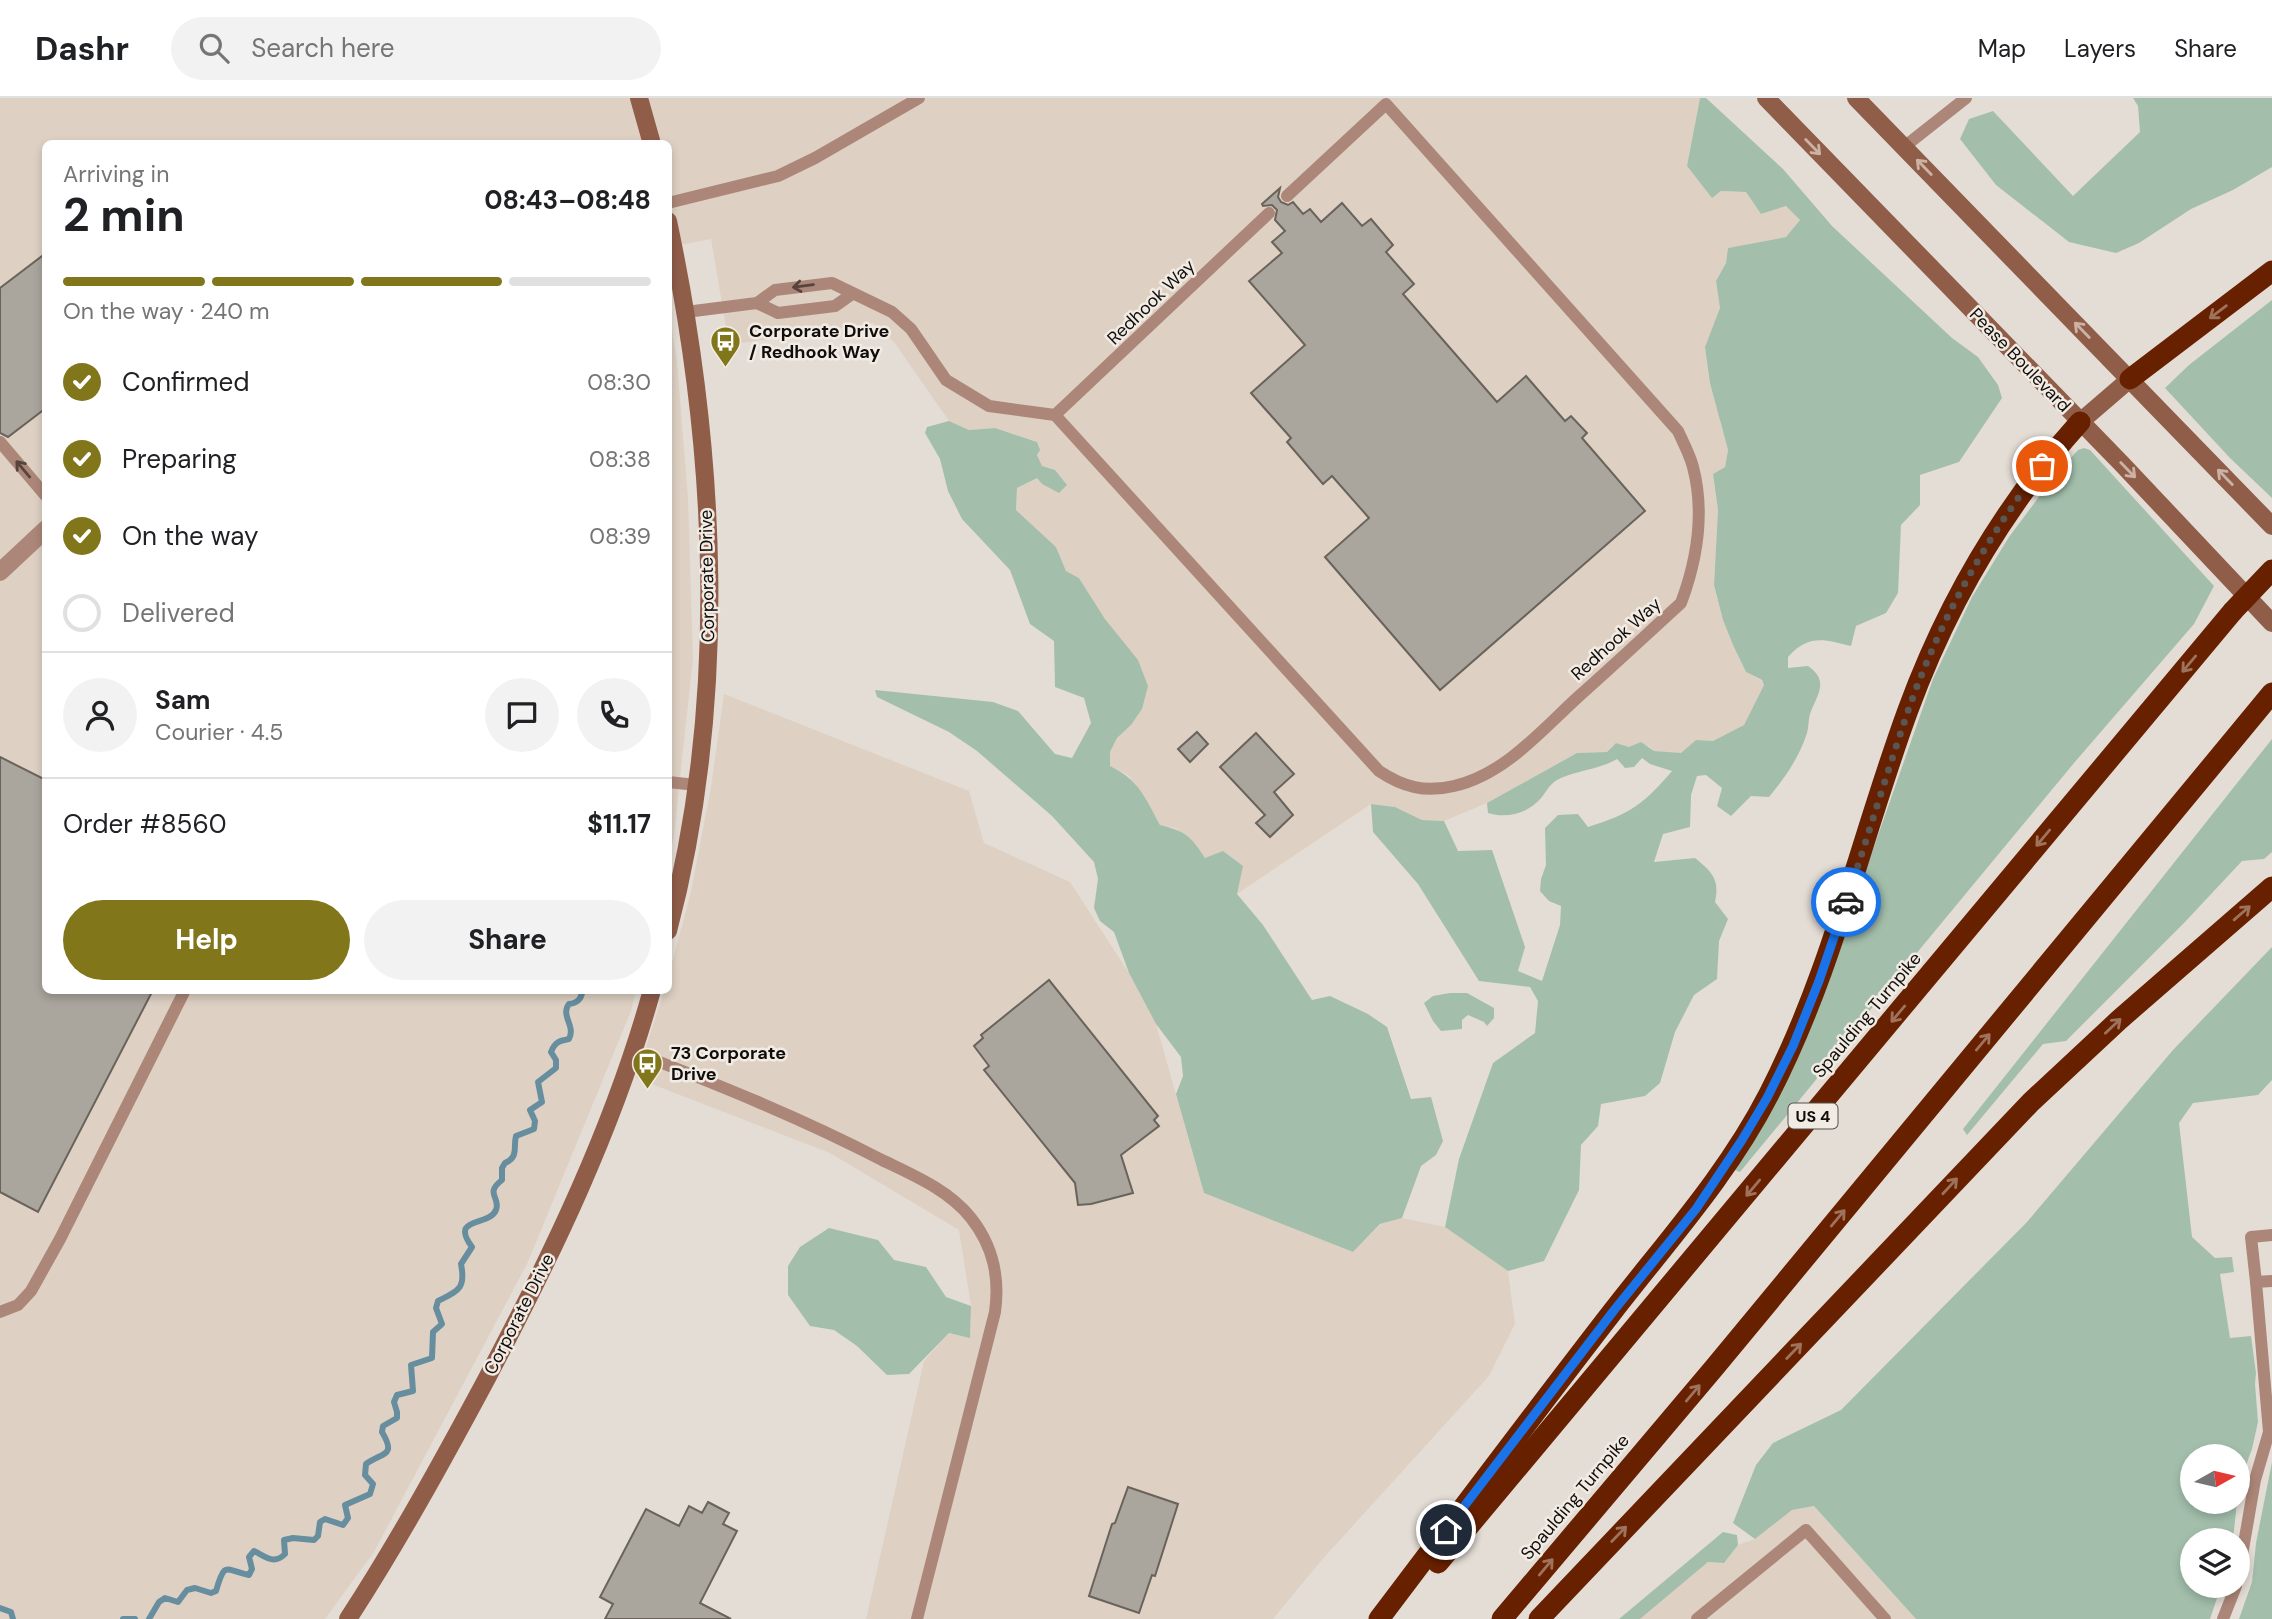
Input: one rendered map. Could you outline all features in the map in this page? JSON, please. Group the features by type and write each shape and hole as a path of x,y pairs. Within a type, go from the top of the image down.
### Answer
{"highway":[{"path":"2130,379 2272,271"},
{"path":"1378,1619 1615,1309 1696,1209 1767,1098 1793,1046 1819,981 1908,712 1947,620 2001,523 2054,450 2080,422"},
{"name":"Spaulding Turnpike","path":"1390,1619 2233,611 2272,570"},
{"name":"Spaulding Turnpike","path":"1502,1619 1738,1339 2272,693"},
{"path":"1539,1619 2031,1102 2119,1020 2272,887"}],"street":[{"path":"639,98 651,140"},
{"name":"Pease Boulevard","path":"1766,98 2272,623"},
{"path":"1856,98 2272,526"},
{"name":"Corporate Drive","path":"672,241 686,312 699,421 707,537 709,634 703,729 696,785 687,846 672,913"},
{"path":"2080,422 2130,379"},
{"path":"0,572 42,533"},
{"name":"Corporate Drive","path":"348,1619 383,1566 431,1482 518,1320 596,1151 634,1052 651,994"}],"lane":[{"path":"672,202 778,176 815,158 919,98"},
{"path":"1904,147 1966,98"},
{"name":"Redhook Way","path":"1269,213 1055,415 1379,771 1398,784 1418,789 1453,787 1478,778 1512,757 1681,603 1693,570 1698,523 1693,466 1678,431 1386,103 1287,196"},
{"path":"686,312 757,303 775,289 832,282 892,312 911,329 946,380 989,406 1055,415"},
{"path":"757,303 778,313 835,306 852,293"},
{"path":"0,442 42,491"},
{"path":"672,782 696,785"},
{"path":"0,1312 19,1305 31,1291 60,1239 183,994"},
{"path":"634,1052 705,1078 801,1119 932,1186 970,1216 985,1239 994,1262 998,1289 995,1312 917,1619"},
{"path":"2247,1528 2255,1479 2269,1432 2251,1237 2272,1235"},
{"path":"2256,1282 2272,1281"},
{"path":"1697,1619 1806,1530 1885,1619"},
{"path":"2223,1619 2231,1598"}],"shaded area":[{"path":"0,98 1700,98 1687,166 1712,197 1721,191 1746,192 1761,214 1786,206 1800,220 1786,237 1728,248 1726,263 1716,281 1720,308 1717,319 1720,422 1728,450 1725,467 1713,474 1718,510 1714,585 1723,620 1746,672 1764,685 1744,725 1713,741 1696,740 1681,754 1654,751 1649,746 1629,747 1616,743 1607,752 1577,753 1487,803 1444,821 1422,820 1395,807 1371,804 1237,894 1176,828 1160,825 1144,795 1128,775 1110,766 1110,752 1117,738 1131,725 1105,619 1079,578 1066,571 1056,547 1016,510 1017,488 1037,478 1042,484 1042,466 1037,455 1037,442 995,428 969,430 949,421 894,342 873,323 729,345 711,239 672,246 672,140 42,140 42,994 635,994 631,1011 528,1262 374,1552 325,1619 0,1619"},
{"path":"672,331 677,361 688,498 693,658 672,844"},
{"path":"724,694 969,791 984,843 1070,882 1129,973 1156,1024 1204,1193 1353,1252 1381,1224 1402,1218 1445,1227 1508,1271 1515,1324 1489,1376 1320,1562 1273,1619 866,1619 924,1361 949,1333 970,1337 971,1306 959,1230 830,1153 636,1078 663,994 672,994 672,963 690,896 711,787"},
{"path":"1814,1506 1916,1619 1640,1619 1708,1562 1724,1563 1738,1545 1755,1539 1792,1510"}],"green space":[{"path":"1700,98 1706,98 1783,169 1832,226 1952,338 1978,357 1998,385 2002,398 1959,462 1920,475 1920,505 1901,525 1898,593 1886,613 1856,626 1851,646 1817,640 1802,645 1788,657 1788,668 1808,666 1815,672 1819,677 1820,688 1803,744 1775,790 1769,797 1751,796 1731,816 1717,806 1722,788 1706,775 1697,776 1691,795 1690,827 1663,834 1654,862 1695,858 1710,872 1715,882 1715,902 1728,919 1719,941 1717,979 1694,995 1675,1032 1660,1083 1645,1096 1601,1104 1598,1126 1581,1145 1579,1190 1544,1261 1508,1271 1445,1227 1459,1159 1493,1063 1535,1033 1538,1001 1530,987 1479,981 1418,884 1373,832 1371,804 1395,807 1422,820 1444,821 1458,851 1492,850 1525,947 1518,971 1542,981 1560,925 1561,906 1549,901 1540,891 1546,865 1545,828 1558,815 1578,814 1588,827 1615,817 1644,800 1672,771 1650,764 1642,758 1634,767 1625,768 1617,759 1558,780 1537,803 1524,811 1496,815 1488,813 1487,803 1577,753 1607,752 1616,743 1629,747 1641,742 1654,751 1681,753 1696,740 1713,741 1744,725 1764,685 1762,680 1746,672 1723,620 1714,585 1718,510 1713,474 1725,467 1728,450 1710,383 1705,347 1720,308 1716,281 1726,263 1728,248 1786,237 1800,220 1786,206 1761,214 1746,192 1721,191 1712,198 1687,166"},
{"path":"2133,98 2272,98 2272,167 2233,190 2191,209 2139,243 2116,253 2069,242 1996,185 1960,139 1969,119 1993,111 2073,196 2140,132 2138,106"},
{"path":"2272,300 2272,498 2230,458 2165,388 2189,365"},
{"path":"949,421 969,430 995,428 1037,442 1040,450 1037,455 1042,466 1055,470 1067,485 1059,493 1042,484 1037,478 1017,488 1016,510 1056,547 1066,571 1079,578 1105,619 1138,660 1148,686 1142,709 1131,725 1117,738 1110,752 1110,766 1135,783 1160,825 1187,835 1205,858 1223,851 1243,866 1237,894 1263,925 1312,1000 1330,996 1368,1014 1387,1027 1411,1099 1431,1097 1443,1141 1436,1155 1421,1166 1402,1218 1380,1224 1353,1252 1204,1193 1176,1094 1183,1076 1181,1057 1156,1024 1129,973 1114,932 1100,921 1094,908 1098,879 1094,862 1052,816 977,751 949,732 877,697 875,690 993,702 1018,711 1055,754 1072,758 1091,723 1084,698 1055,687 1054,641 1030,624 1010,570 962,519 948,491 940,459 925,433 927,427"},
{"path":"2078,450 2090,450 2214,586 2194,624 2074,763 1740,1172 1732,1169 1839,946 1933,679 1972,597 2009,537 2053,478"},
{"path":"2272,739 2272,852 2264,859 2242,861 2066,1041 2043,1044 1967,1135 1963,1129"},
{"path":"2272,947 2272,1080 2258,1095 2193,1103 2179,1123 2192,1237 2215,1258 2232,1257 2234,1272 2220,1274 2230,1338 2251,1336 2256,1373 2258,1422 2250,1454 2250,1444 2180,1444 2180,1514 2236,1514 2234,1528 2180,1528 2180,1598 2217,1598 2210,1619 1916,1619 1814,1506 1792,1510 1755,1539 1733,1523 1756,1465 1773,1443 1841,1410 2027,1222 2173,1050"},
{"path":"1467,993 1494,1008 1494,1018 1487,1026 1468,1015 1462,1020 1462,1029 1441,1031 1424,1003 1433,996"},
{"path":"829,1228 878,1240 894,1260 926,1267 946,1297 971,1306 970,1338 949,1333 909,1374 887,1375 857,1346 834,1330 810,1326 788,1295 788,1266 800,1247"},
{"path":"2272,1462 2272,1619 2239,1619 2246,1598 2250,1598 2256,1543"},
{"path":"1723,1532 1737,1535 1738,1545 1724,1563 1708,1562 1640,1619 1619,1619"}],"building":[{"path":"1280,188 1278,197 1281,202 1288,205 1293,202 1303,214 1310,209 1321,222 1342,203 1362,226 1371,219 1393,245 1386,252 1414,284 1403,294 1497,402 1526,376 1565,421 1571,416 1587,433 1582,438 1645,511 1440,690 1325,557 1369,518 1332,476 1323,484 1287,442 1291,438 1251,393 1305,345 1249,281 1282,253 1272,242 1285,231 1275,220 1277,210 1272,205 1262,204"},
{"path":"42,256 42,411 8,437 0,433 0,288"},
{"path":"1197,732 1208,744 1190,762 1178,749"},
{"path":"1256,733 1294,774 1274,792 1293,815 1270,837 1256,823 1265,815 1220,767"},
{"path":"0,757 42,778 42,994 151,994 38,1212 0,1192"},
{"path":"1049,980 1158,1116 1154,1120 1159,1126 1121,1155 1133,1193 1078,1205 1075,1183 984,1070 989,1066 974,1046 983,1038 981,1035"},
{"path":"1128,1487 1178,1504 1155,1576 1152,1575 1139,1613 1089,1596 1112,1524 1115,1523"},
{"path":"708,1502 729,1513 723,1524 737,1531 700,1603 731,1619 605,1619 613,1604 600,1597 646,1509 679,1526 689,1506 702,1513"}],"waterway":[{"path":"149,1619 159,1602 165,1598 178,1602 187,1590 195,1588 211,1593 216,1591 224,1571 249,1575 252,1569 249,1557 254,1551 270,1559 277,1559 285,1554 284,1540 314,1540 318,1536 320,1522 325,1519 343,1525 348,1518 345,1505 370,1494 373,1484 365,1475 366,1464 388,1450 382,1432 383,1426 397,1418 394,1402 397,1395 413,1391 411,1365 432,1358 433,1332 442,1324 436,1308 438,1301 459,1288 462,1279 461,1264 472,1247 465,1231 468,1226 486,1219 496,1210 494,1189 502,1180 502,1168 514,1155 516,1136 534,1129 535,1121 530,1110 542,1102 538,1082 556,1068 556,1060 551,1052 558,1042 569,1039 571,1029 567,1008 569,1004 579,1000 582,994"},
{"path":"0,1608 11,1612 13,1619"},
{"path":"123,1619 135,1619"}],"way so far":[{"path":"1846,902 1908,712 1947,620 2001,523 2042,466"}],"place":[{"name":"Corporate Drive / Redhook Way","path":"726,368"},
{"name":"73 Corporate Drive","path":"648,1090"}],"route":[{"path":"1446,1530 1615,1309 1696,1209 1742,1140 1793,1046 1846,902"}]}
